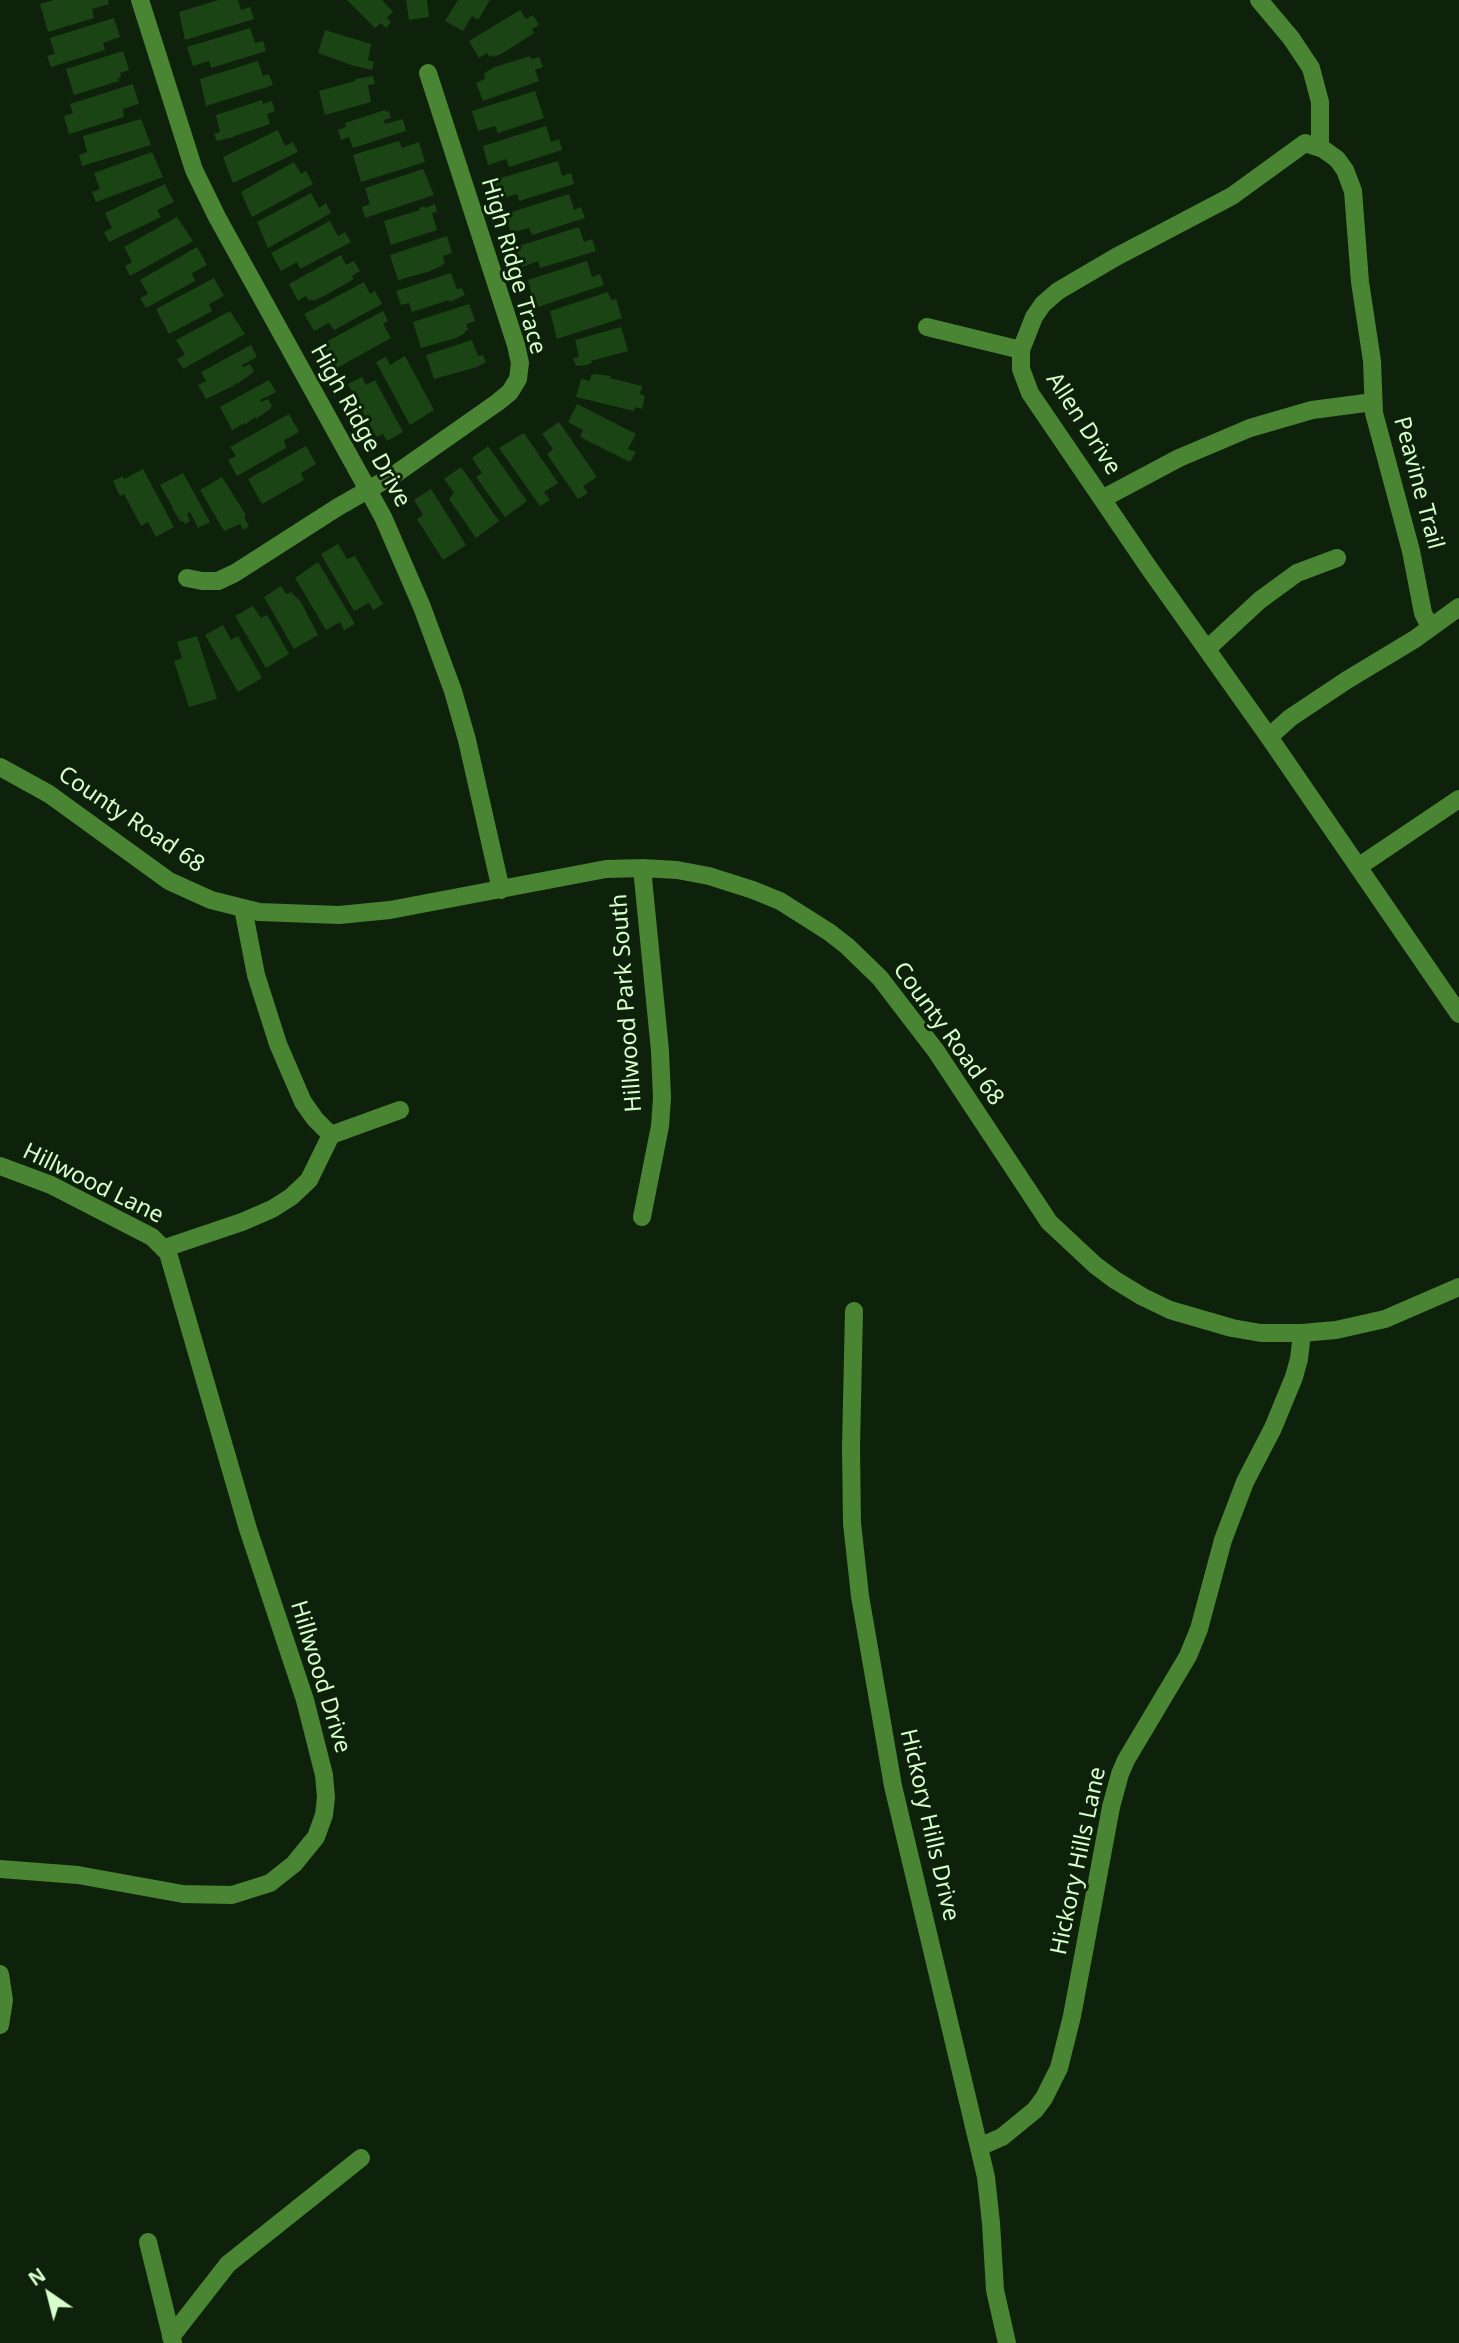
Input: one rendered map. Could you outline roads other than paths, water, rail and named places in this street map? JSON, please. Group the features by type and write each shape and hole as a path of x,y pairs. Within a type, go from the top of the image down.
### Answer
{"street":[{"name":"High Ridge Drive","path":"140,0 179,128 198,180 383,517 422,607 453,691 467,740 501,890"},
{"path":"1259,0 1291,38 1311,68 1320,102 1320,148"},
{"name":"High Ridge Trace","path":"187,578 218,581 235,573 338,507 394,475 510,392 517,379 520,363 428,73"},
{"path":"928,327 1021,350 1034,317 1043,304 1058,291 1232,195 1305,143 1320,148 1337,159 1345,170 1353,191 1360,282 1372,361 1373,402"},
{"name":"Allen Drive","path":"1021,350 1021,369 1030,393 1459,1014"},
{"name":"Peavine Trail","path":"1102,499 1179,458 1250,428 1312,410 1373,402 1412,551 1423,613 1430,627"},
{"path":"1207,649 1260,600 1297,573 1337,558"},
{"path":"1269,737 1290,718 1415,639 1459,607"},
{"name":"County Road 68","path":"0,767 49,794 169,881 211,900 259,912 339,915 401,908 582,873 642,868 677,870 709,876 753,890 808,917 847,946 880,978 921,1030 1049,1222 1061,1236 1115,1280 1170,1310 1232,1328 1261,1333 1336,1330 1385,1319 1459,1287"},
{"path":"1358,867 1459,799"},
{"name":"Hillwood Park South","path":"642,868 662,1098 660,1126 642,1217"},
{"path":"243,908 256,975 278,1044 303,1102 315,1119 331,1135 400,1110"},
{"name":"Hillwood Lane","path":"0,1166 51,1185 152,1237 165,1248 242,1222 291,1197 309,1181 331,1135"},
{"name":"Hillwood Drive","path":"0,1869 78,1875 183,1894 232,1895 270,1883 281,1875 307,1851 322,1825 327,1797 305,1700 248,1529 172,1263 165,1248"},
{"name":"Hickory Hills Drive","path":"854,1311 852,1523 860,1596 894,1786 979,2147 992,2223 995,2290 1007,2343"},
{"name":"Hickory Hills Lane","path":"979,2147 1002,2137 1035,2110 1059,2068 1072,2016 1111,1807 1120,1774 1188,1656 1199,1629 1223,1540 1245,1482 1273,1428 1294,1377 1302,1333"},
{"path":"0,1974 4,2000 0,2025"},
{"path":"172,2340 228,2264 360,2158"},
{"path":"148,2242 172,2340"}]}
